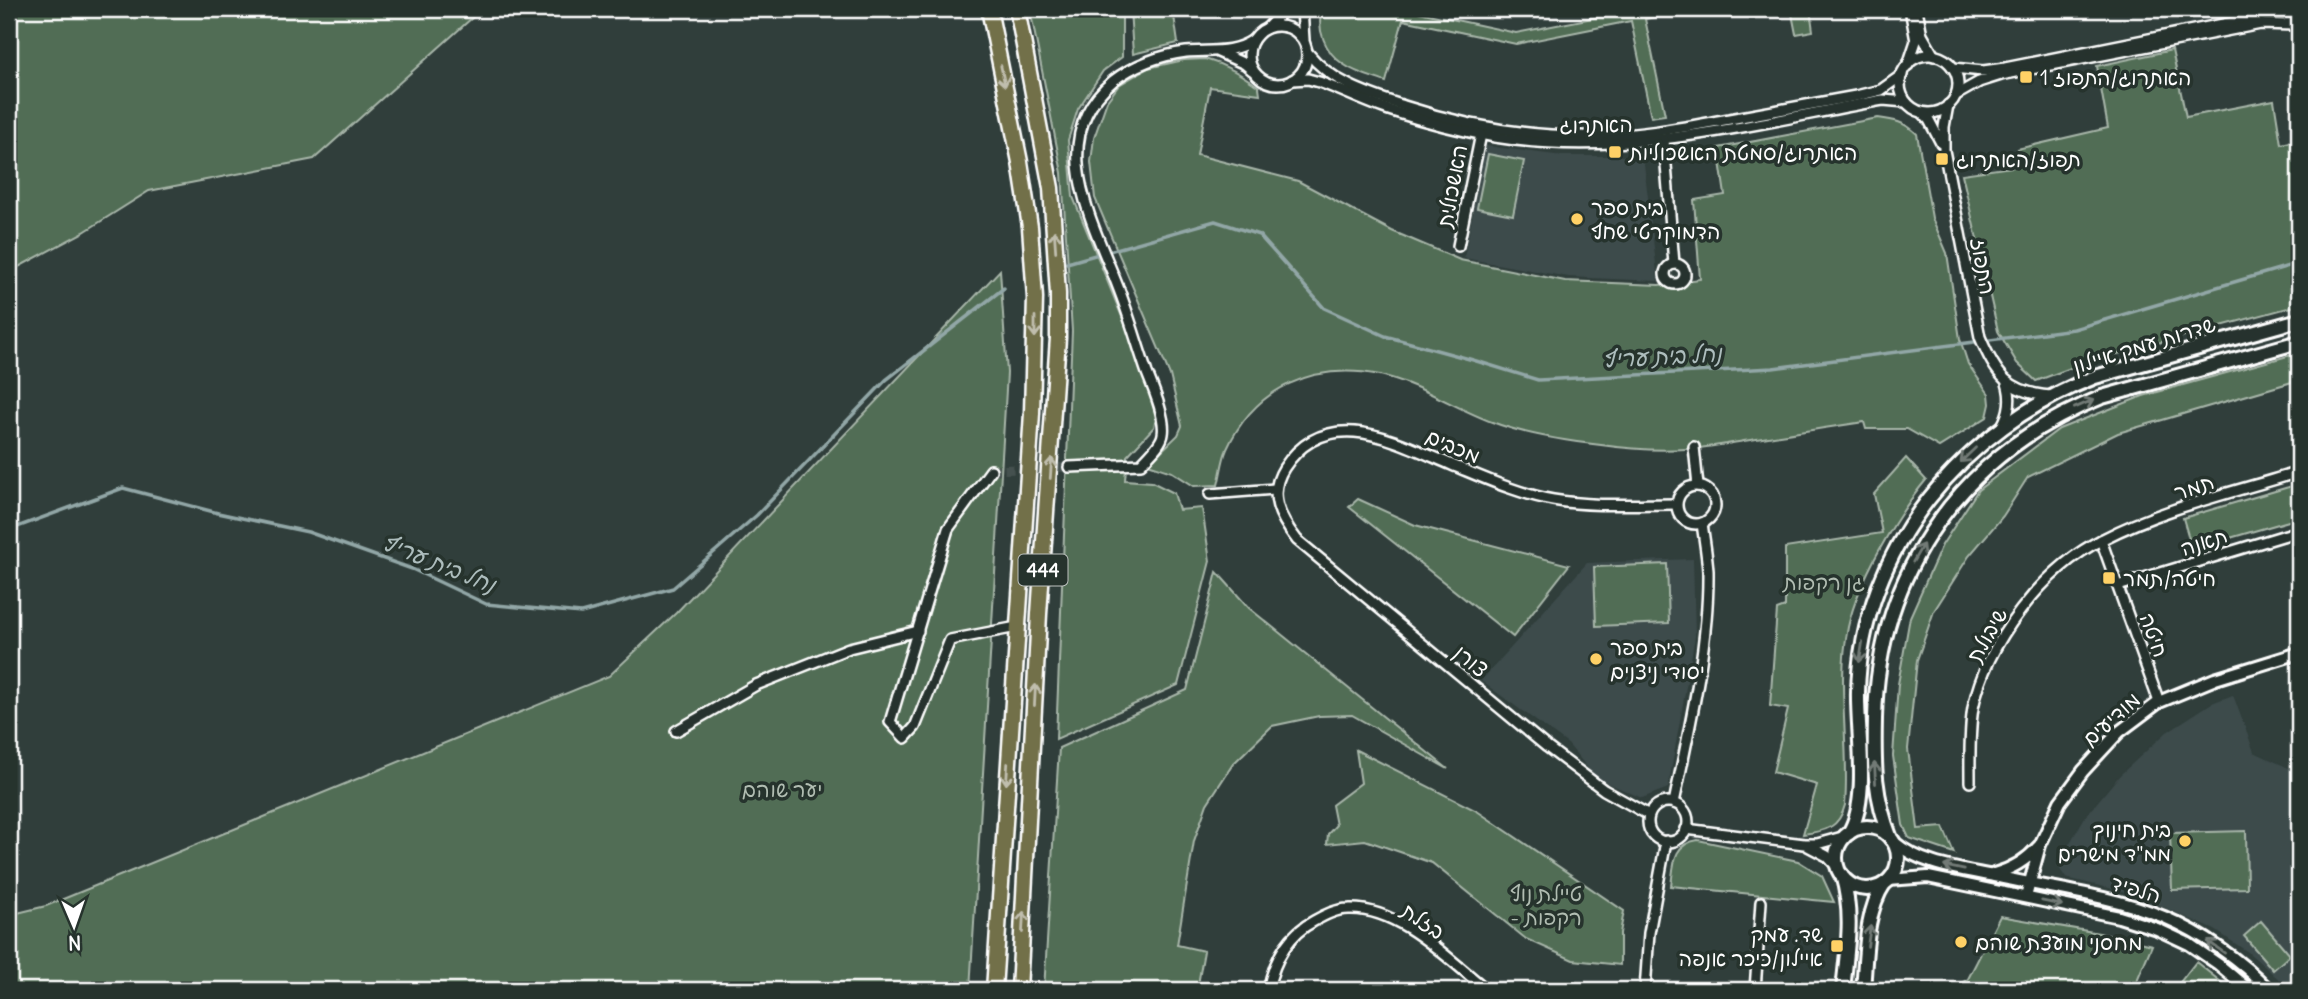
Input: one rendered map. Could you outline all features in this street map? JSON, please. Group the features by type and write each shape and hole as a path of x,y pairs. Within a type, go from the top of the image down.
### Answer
{"main road":[{"name":"444","path":"989,9 1020,162 1030,227 1035,298 1032,413 994,990"},
{"name":"444","path":"1017,9 1051,188 1057,270 1058,338 1019,990"},
{"name":"שדרות עמק איילון","path":"1847,835 1859,806 1858,671 1866,627 1891,559 1923,506 1950,473 2002,426 2051,396 2095,377 2299,320"},
{"name":"שדרות עמק איילון","path":"1893,840 1880,808 1875,778 1875,702 1881,657 1893,610 1910,569 1950,504 1982,470 2014,443 2078,406 2299,342"},
{"path":"1843,990 1850,918 1837,850 1847,835 1858,828 1869,827 1878,828 1893,840 1898,852 1898,863 1892,876 1879,891 1872,918 1863,990"},
{"path":"1840,872 1854,886 1874,888 1886,882"}],"street":[{"path":"1069,467 1142,464 1164,433 1150,380 1119,289 1080,187 1078,150 1080,134 1088,115 1102,92 1131,70 1158,58 1187,52 1231,50 1253,40 1285,9"},
{"path":"1216,52 1245,64 1269,82 1278,84 1292,80 1305,68 1308,52 1304,41 1302,9"},
{"path":"1910,9 1916,41 1902,75 1900,88 1906,102 1922,112 1934,113 1948,105 1956,95 1979,82 2001,75 2261,24 2296,27"},
{"path":"1917,9 1922,35 1934,56"},
{"path":"1953,68 1983,71 2005,68 2258,17 2277,9"},
{"path":"2285,9 2286,15 2296,27"},
{"path":"1266,29 1286,27 1304,41"},
{"path":"1253,40 1250,60 1255,72"},
{"name":"האתרוג","path":"1308,52 1324,71 1339,81 1420,111 1508,131 1573,136 1657,132 1856,96 1881,90 1902,75"},
{"path":"1908,65 1922,57 1934,56 1947,62 1953,68 1958,81 1956,95"},
{"name":"האתרוג","path":"1292,80 1308,79 1392,111 1480,134 1573,144 1625,144 1664,140 1883,100 1906,102"},
{"name":"התפוז","path":"1948,105 1944,150 1970,291 1980,337 2009,390 2009,408 2002,426"},
{"name":"התפוז","path":"1922,112 1944,150"},
{"name":"האשכולית","path":"1458,246 1480,134"},
{"path":"1664,140 1674,264"},
{"path":"2004,379 2023,393 2051,396"},
{"name":"מכבים","path":"1275,489 1278,478 1290,459 1311,441 1332,433 1353,431 1375,434 1402,443 1488,480 1553,500 1610,505 1676,504"},
{"path":"1694,447 1698,486"},
{"path":"992,470 948,529 890,722 905,738 915,727 950,640 1017,627"},
{"name":"תמר","path":"2101,540 2157,517 2299,472"},
{"path":"1698,486 1709,491 1715,503 1710,517 1702,523 1692,524 1680,517 1676,504 1682,491 1698,486"},
{"path":"1210,494 1275,489"},
{"name":"צורן","path":"1275,489 1276,505 1282,520 1297,540 1547,747 1604,790 1649,815"},
{"path":"1674,803 1690,720 1706,609 1708,570 1702,523"},
{"name":"תאנה","path":"2118,586 2299,531"},
{"name":"חיטה","path":"2101,540 2159,702"},
{"name":"שיבולת","path":"1970,782 1973,707 1993,654 2034,594 2067,563 2101,540"},
{"path":"676,730 756,685 849,648 918,631"},
{"name":"מודיעים","path":"2026,897 2040,845 2060,802 2083,771 2119,732 2159,702 2215,679 2299,653"},
{"path":"1660,803 1674,803 1687,816 1686,829 1679,838 1666,841 1653,835 1648,822 1649,815 1660,803"},
{"path":"1686,829 1804,845 1847,835"},
{"name":"הלפיד","path":"1893,840 1903,850 1928,861 2097,898 2164,917 2199,935 2230,956 2269,990"},
{"path":"1645,990 1649,933 1666,841"},
{"path":"1804,845 1826,856 1840,872"},
{"path":"1983,874 1995,874 2018,865 2028,859 2040,845"},
{"name":"הלפיד","path":"1886,882 1928,877 2119,917 2157,929 2189,944 2249,990"},
{"path":"1755,990 1761,902"},
{"name":"בזלת","path":"1268,990 1271,975 1281,953 1298,929 1329,912 1350,909 1381,914 1414,931 1487,990"}],"shaded area":[{"name":"בית ספר הדמוקרטי שחף","path":"1486,146 1563,156 1643,156 1658,281 1569,277 1464,258"},
{"name":"בית ספר יסודי ניצנים","path":"1693,559 1695,636 1668,788 1642,798 1596,778 1568,744 1481,681 1587,563"},
{"name":"בית חינוך ממ\"ד מישרים","path":"2233,695 2254,752 2299,773 2299,990 2291,990 2248,952 2215,930 2135,894 2066,878 2057,865 2085,817 2120,775 2167,732 2212,703"}],"green space":[{"path":"9,9 482,9 314,159 149,191 84,232 9,272"},
{"path":"1030,9 1122,9 1122,57 1103,71 1078,109 1068,140 1073,197 1158,405 1154,427 1127,456 1125,480 1152,482 1174,493 1179,510 1202,508 1210,561 1178,685 1056,739 1072,331 1062,173"},
{"path":"1130,9 1173,9 1178,43 1133,54"},
{"path":"1322,9 1405,9 1516,33 1608,15 1607,9 1697,9 1645,19 1665,115 1651,117 1631,21 1516,44 1403,20 1386,82 1353,70 1331,53 1321,32"},
{"path":"1791,9 1810,9 1813,31 1796,34"},
{"path":"2172,50 2186,117 2274,100 2281,144 2299,140 2299,305 2084,363 2036,381 2017,363 1998,331 1962,174 2019,166 2017,149 2108,128 2097,66"},
{"path":"1205,59 1246,78 1259,87 1260,94 1210,87 1197,155 1298,181 1392,231 1460,260 1565,281 1659,285 1700,279 1694,200 1725,195 1718,148 1878,118 1904,124 1917,134 1932,218 1947,253 1960,339 1968,364 1989,394 1987,417 1939,447 1907,429 1866,429 1864,422 1700,448 1633,449 1518,431 1478,417 1394,379 1356,372 1332,372 1289,384 1253,409 1239,427 1225,453 1218,485 1194,486 1172,472 1148,464 1178,435 1182,426 1170,375 1095,198 1091,162 1094,138 1107,101 1119,85 1148,68 1184,60"},
{"path":"1488,154 1524,161 1513,215 1477,208"},
{"name":"יער שוהם","path":"1000,270 1007,373 970,990 9,990 9,915 46,906 609,676 676,613"},
{"path":"2299,353 2299,380 2118,433 2028,477 2003,516 1969,556 1934,611 1917,660 1908,749 1918,829 1943,827 1954,853 1909,838 1903,825 1893,756 1898,684 1910,617 1942,545 1978,490 2059,429 2143,396"},
{"name":"גן רקפות","path":"1906,458 1926,480 1903,512 1869,570 1848,627 1843,671 1845,805 1839,819 1830,827 1803,834 1817,785 1773,772 1788,709 1770,706 1777,610 1785,607 1785,548 1882,533 1874,494"},
{"path":"2299,484 2299,518 2192,549 2183,518"},
{"path":"1358,499 1415,525 1569,565 1513,637 1349,507"},
{"path":"1667,564 1669,623 1596,626 1594,567"},
{"path":"1217,572 1249,608 1448,769 1352,715 1319,716 1272,726 1233,764 1207,804 1194,841 1177,945 1204,951 1197,990 1044,990 1059,748 1187,690"},
{"name":"טיילת נוף - רקפות","path":"1356,750 1477,811 1624,911 1620,933 1620,965 1573,960 1526,939 1432,863 1365,840 1327,844 1328,834 1336,825 1332,805 1361,783"},
{"path":"2246,831 2247,888 2172,890 2170,833"},
{"path":"1698,840 1798,861 1822,876 1834,902 1671,886 1674,863 1679,851 1689,842"},
{"path":"2000,916 2152,945 2133,990 1950,990 1968,979"},
{"path":"2261,921 2290,955 2273,970 2244,936"},
{"path":"2196,962 2231,990 2174,990"}],"waterway":[{"name":"נחל בית עריף","path":"1067,263 1215,221 1259,235 1324,308 1385,336 1538,380 1773,368 2074,329 2299,263"},
{"name":"נחל בית עריף","path":"9,530 123,488 218,513 308,532 412,569 486,604 581,613 673,588 757,515 886,380 1004,288"}],"tunnel":[{"path":"991,470 1069,467"}],"place":[{"name":"האתרוג/התפוז 1","path":"2026,77"},
{"name":"האתרוג/סמטת האשכוליות","path":"1615,152"},
{"name":"תפוז/האתרוג","path":"1942,159"},
{"name":"בית ספר הדמוקרטי שחף","path":"1577,219"},
{"name":"חיטה/תמר","path":"2109,578"},
{"name":"בית ספר יסודי ניצנים","path":"1596,659"},
{"name":"בית חינוך ממ\"ד מישרים","path":"2185,841"},
{"name":"מחסני מועצת שוהם","path":"1961,942"},
{"name":"שד. עמק איילון/כיכר אנפה","path":"1837,946"}]}
